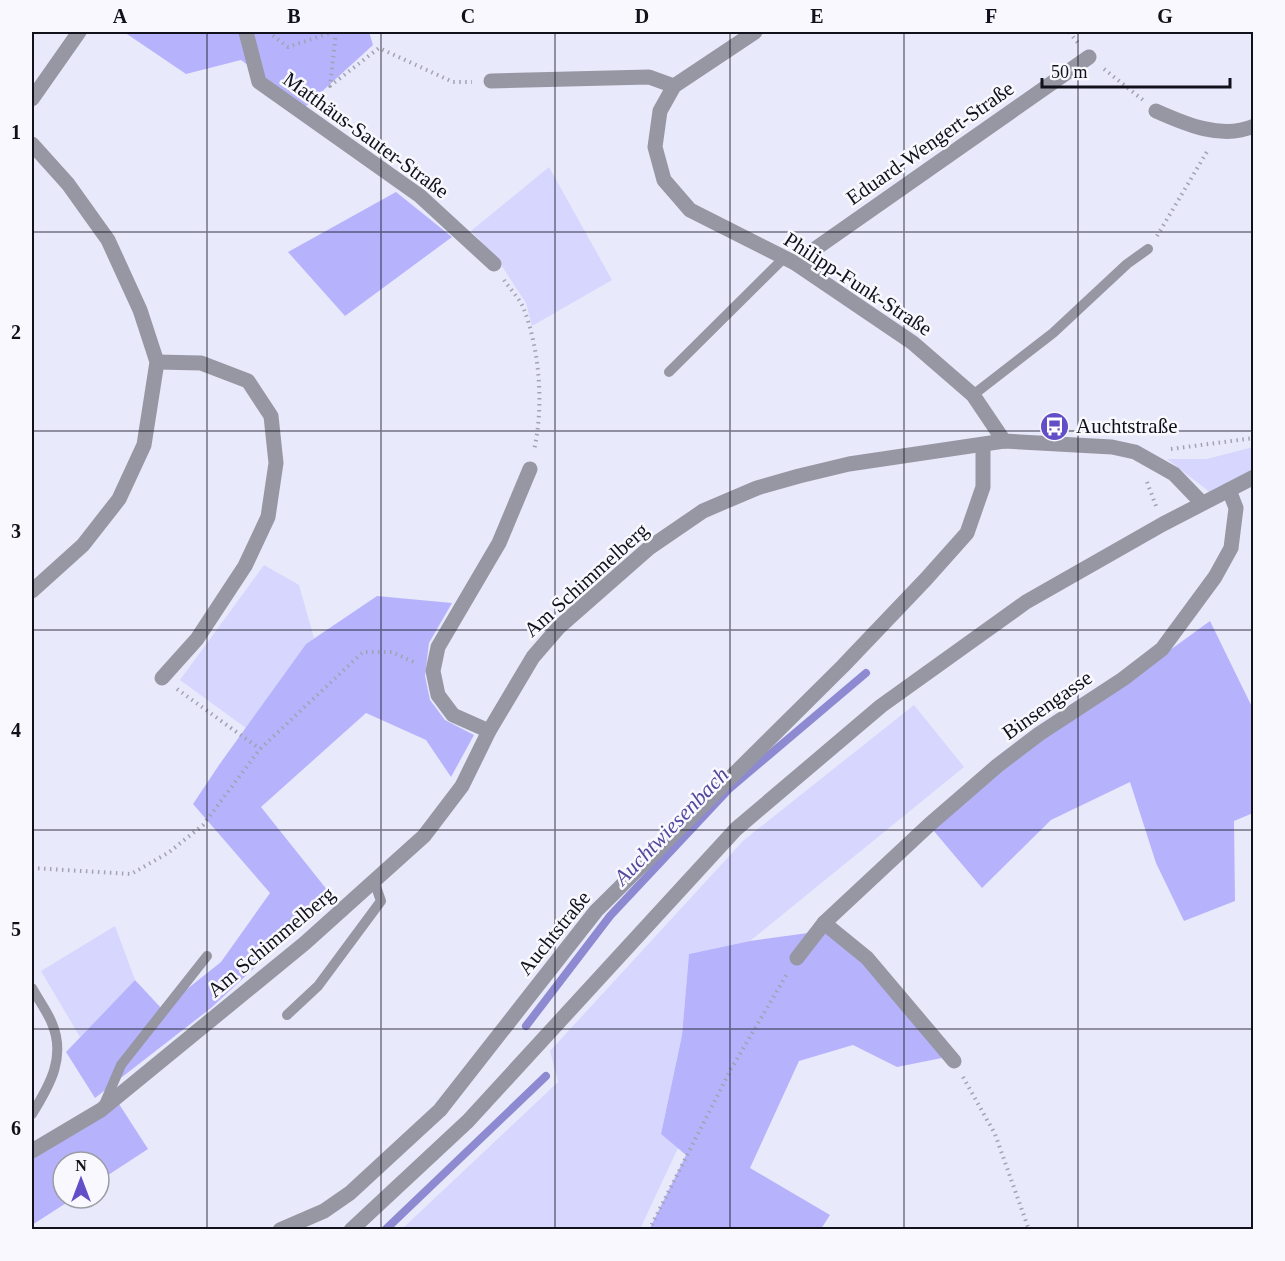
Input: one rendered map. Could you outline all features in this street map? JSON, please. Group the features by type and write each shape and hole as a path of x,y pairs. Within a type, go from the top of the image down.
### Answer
{"street":[{"path":"32,99 79,32"},
{"name":"Matthäus-Sauter-Straße","path":"246,32 258,82 420,196 494,264"},
{"name":"Philipp-Funk-Straße","path":"755,32 674,86 660,111 655,147 664,180 690,210 790,260 913,343 973,395 1004,441"},
{"name":"Eduard-Wengert-Straße","path":"790,260 1089,57"},
{"path":"491,81 649,77 674,86"},
{"path":"1156,111 1184,123 1220,131 1246,129 1254,126"},
{"path":"32,144 68,184 108,240 140,310 157,362 144,445 119,499 83,546 32,591"},
{"path":"157,362 201,363 248,381 271,416 276,463 268,517 244,566 197,639 162,678"},
{"name":"Am Schimmelberg","path":"32,1151 101,1110 305,943 424,836 462,786 489,731 532,657 559,627 649,548 703,511 758,488 849,464 1004,441 1112,447 1135,452 1174,474 1202,503"},
{"name":"Auchtstraße","path":"280,1230 324,1211 350,1193 440,1110 596,911 843,666 926,579 967,533 983,487 983,445"},
{"path":"489,731 453,715 438,695 433,672 438,647 499,543 530,469"},
{"path":"351,1230 468,1120 736,830 881,706 1026,602 1163,524 1254,477"},
{"name":"Binsengasse","path":"797,958 824,923 929,825 997,766 1039,734 1123,679 1162,649 1215,577 1231,548 1236,508 1229,490"},
{"path":"824,923 867,958 954,1061"}],"lane":[{"path":"973,395 1053,333 1127,264 1148,249"},
{"path":"669,372 790,260"},
{"path":"287,1014 318,986 381,901 374,881"},
{"path":"101,1110 121,1065 207,956"},
{"path":"32,988 51,1022 58,1042 57,1066 48,1089 32,1114"}],"path":[{"path":"268,32 288,47 334,32 330,86 380,48 453,82 491,81"},
{"path":"1069,32 1089,57 1156,111"},
{"path":"1148,249 1220,131"},
{"path":"494,264 522,306 534,347 541,396 539,429 530,469"},
{"path":"1163,524 1135,452 1185,448 1254,438"},
{"path":"32,868 131,874 168,853 202,825 260,749 363,652 392,651 433,672"},
{"path":"162,678 260,749"},
{"path":"649,1230 731,1069 797,958"},
{"path":"954,1061 995,1134 1029,1230"}],"shaded area":[{"path":"124,32 369,32 373,45 305,107 241,60 186,74"},
{"path":"549,167 612,280 532,326 526,303 496,257 471,231"},
{"path":"396,192 452,237 345,316 288,252"},
{"path":"1253,447 1253,471 1211,493 1167,459 1207,459"},
{"path":"264,565 299,585 314,638 306,644 246,728 180,680"},
{"path":"377,596 452,603 429,643 425,676 430,700 445,720 474,735 451,777 426,740 366,713 261,807 332,896 211,1008 95,1098 66,1052 135,980 162,1009 221,962 270,893 193,804 306,644"},
{"path":"1210,621 1253,709 1253,813 1234,821 1235,901 1184,921 1156,863 1130,782 1051,820 982,888 933,830 1003,766"},
{"path":"914,705 964,767 750,941 689,954 682,1034 661,1134 678,1148 640,1229 401,1230 558,1082 550,1051 744,840"},
{"path":"115,926 135,980 80,1037 41,971"},
{"path":"830,930 864,960 947,1057 897,1067 853,1045 799,1061 750,1168 830,1215 821,1229 649,1230 686,1155 661,1134 682,1035 689,954 750,941"},
{"path":"119,1104 148,1149 111,1173 111,1150 51,1150 51,1210 55,1210 32,1225 32,1156"}],"waterway":[{"name":"Auchtwiesenbach","path":"526,1026 610,916 729,789 866,673"},
{"name":"Auchtwiesenbach","path":"385,1230 546,1076"}],"place":[{"name":"Auchtstraße","path":"1055,426"}]}
